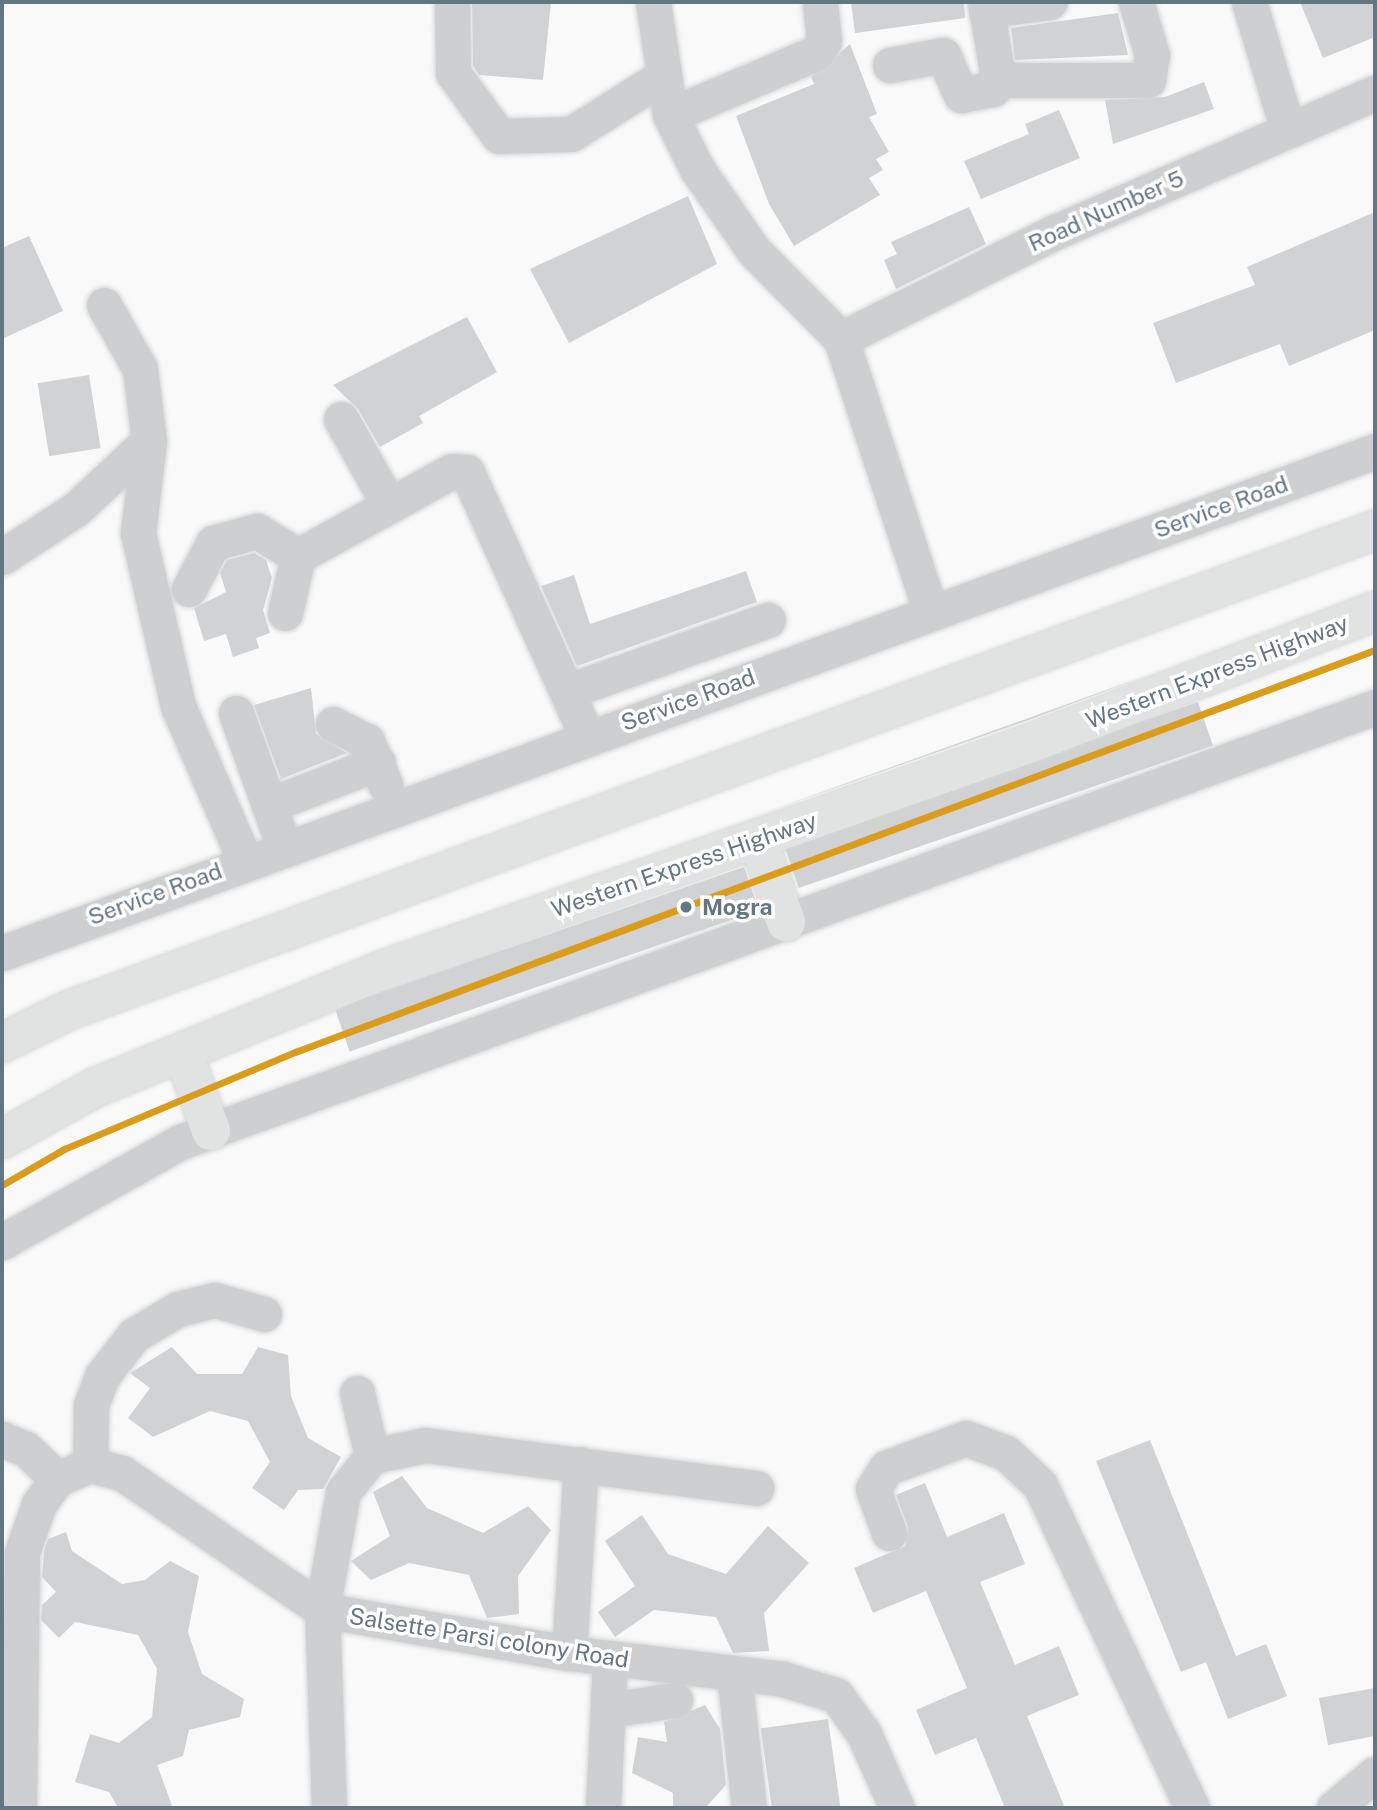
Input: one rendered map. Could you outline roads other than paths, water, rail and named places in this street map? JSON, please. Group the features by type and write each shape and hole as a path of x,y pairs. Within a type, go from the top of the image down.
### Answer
{"highway":[{"path":"2,1043 66,1011 1375,530"},
{"name":"Western Express Highway","path":"2,1139 94,1088 380,971 1034,742 1375,611"},
{"path":"758,839 786,922"},
{"path":"183,1052 211,1131"}],"street":[{"path":"452,2 453,73 499,136 570,134 662,77"},
{"path":"653,2 662,77 670,115 697,169 754,251 841,340 931,612"},
{"path":"670,115 816,54 824,41 820,2"},
{"path":"890,65 943,55 961,95 985,94 997,80 986,6 1049,2"},
{"path":"997,80 1149,80 1152,55 1136,2"},
{"path":"1249,2 1288,131"},
{"name":"Road Number 5","path":"841,340 1055,232 1375,93"},
{"path":"104,306 139,369 149,441 138,533 178,706 245,862"},
{"path":"341,419 389,505"},
{"path":"2,557 76,509 149,441"},
{"name":"Service Road","path":"2,953 587,736 1375,451"},
{"path":"285,612 298,556 452,471 467,472 571,690 587,736"},
{"path":"189,589 213,543 257,531 298,556"},
{"path":"571,690 768,620"},
{"path":"2,1242 211,1131 1375,707"},
{"path":"236,713 284,847"},
{"path":"333,724 367,741 378,763 392,808"},
{"path":"269,805 378,763"},
{"path":"19,1808 22,1552 39,1504 57,1479 90,1465 91,1405 102,1376 134,1335 178,1309 215,1300 264,1314"},
{"path":"357,1393 372,1457"},
{"path":"889,1533 873,1489 886,1468 966,1438 1006,1452 1040,1485 1192,1808"},
{"path":"2,1439 26,1449 57,1479"},
{"path":"328,1808 322,1610 343,1492 372,1457 425,1445 756,1488"},
{"path":"569,1653 580,1464"},
{"name":"Salsette Parsi colony Road","path":"90,1465 122,1473 322,1610 569,1653 783,1679 836,1695 870,1745 897,1808"},
{"path":"603,1808 610,1658"},
{"path":"734,1674 749,1808"},
{"path":"608,1710 675,1700"},
{"path":"1334,1808 1375,1774"}],"place":[{"name":"Mogra","path":"686,907"}]}
